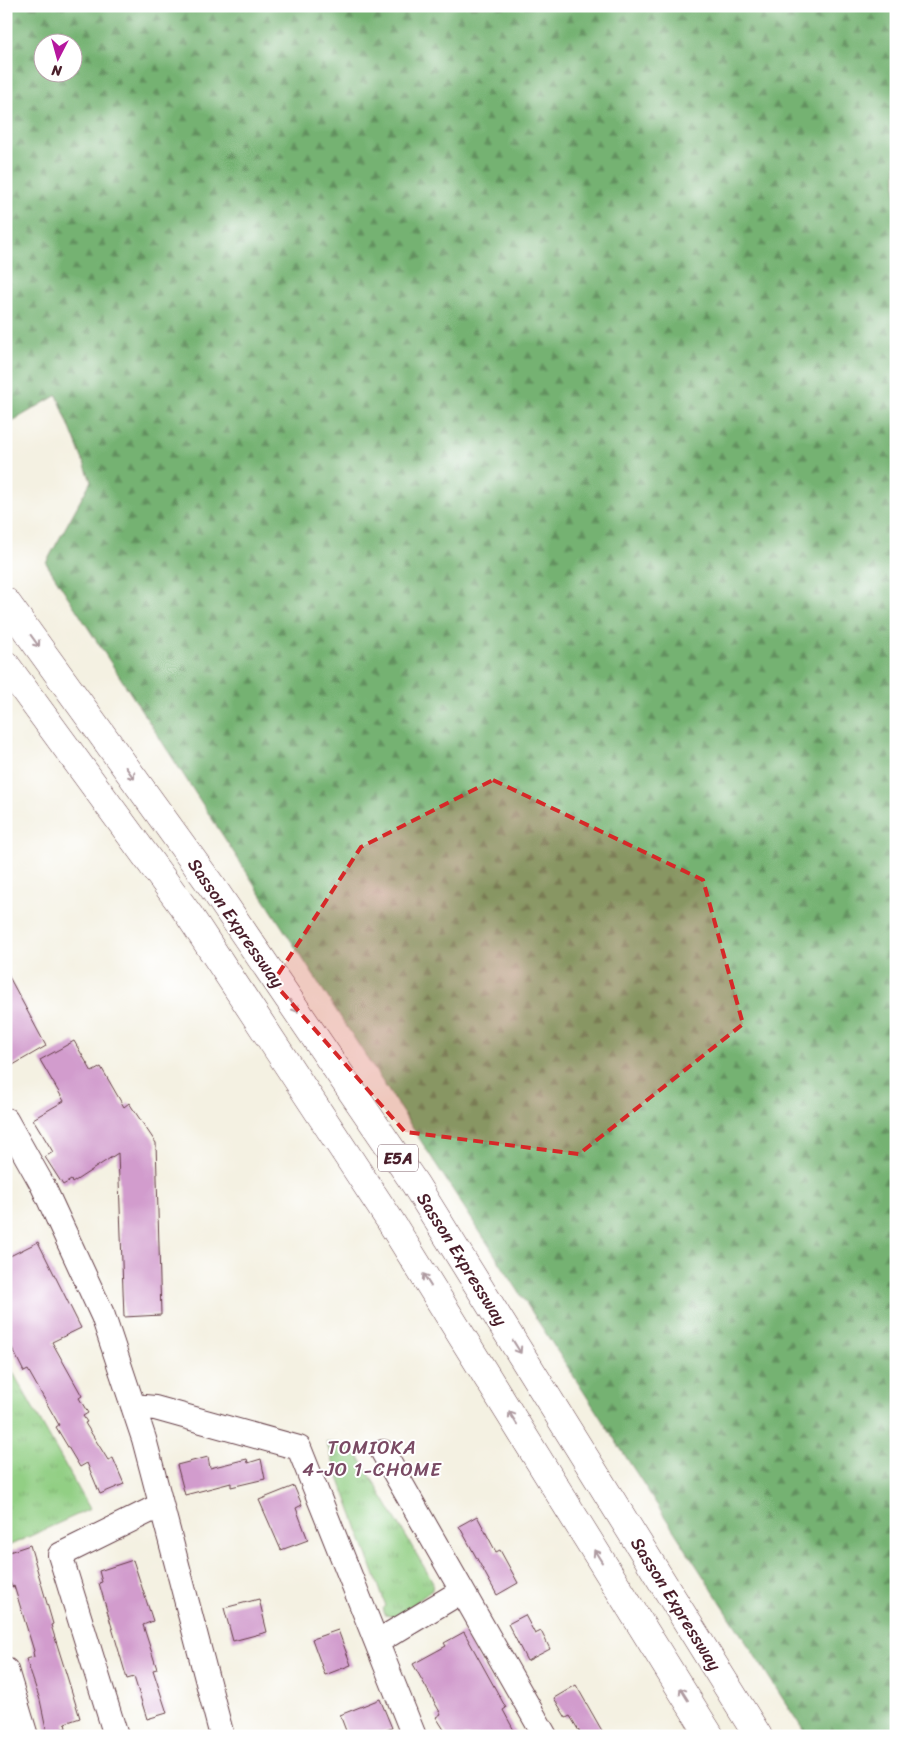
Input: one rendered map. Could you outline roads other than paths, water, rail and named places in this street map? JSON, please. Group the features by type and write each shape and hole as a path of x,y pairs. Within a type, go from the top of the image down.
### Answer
{"highway":[{"name":"Sasson Expressway","path":"6,602 213,888 415,1184 758,1736"},
{"name":"Sasson Expressway","path":"6,665 189,915 388,1219 710,1736"}],"street":[{"path":"6,1120 42,1184 103,1316 133,1406 222,1736"},
{"path":"133,1406 155,1408 299,1448 414,1736"},
{"path":"383,1452 545,1736"},
{"path":"116,1736 60,1554 161,1505"},
{"path":"377,1642 462,1591"},
{"path":"6,1670 26,1736"}],"district":[{"name":"TOMIOKA 4-JO 1-CHOME","path":"372,1458"}]}
